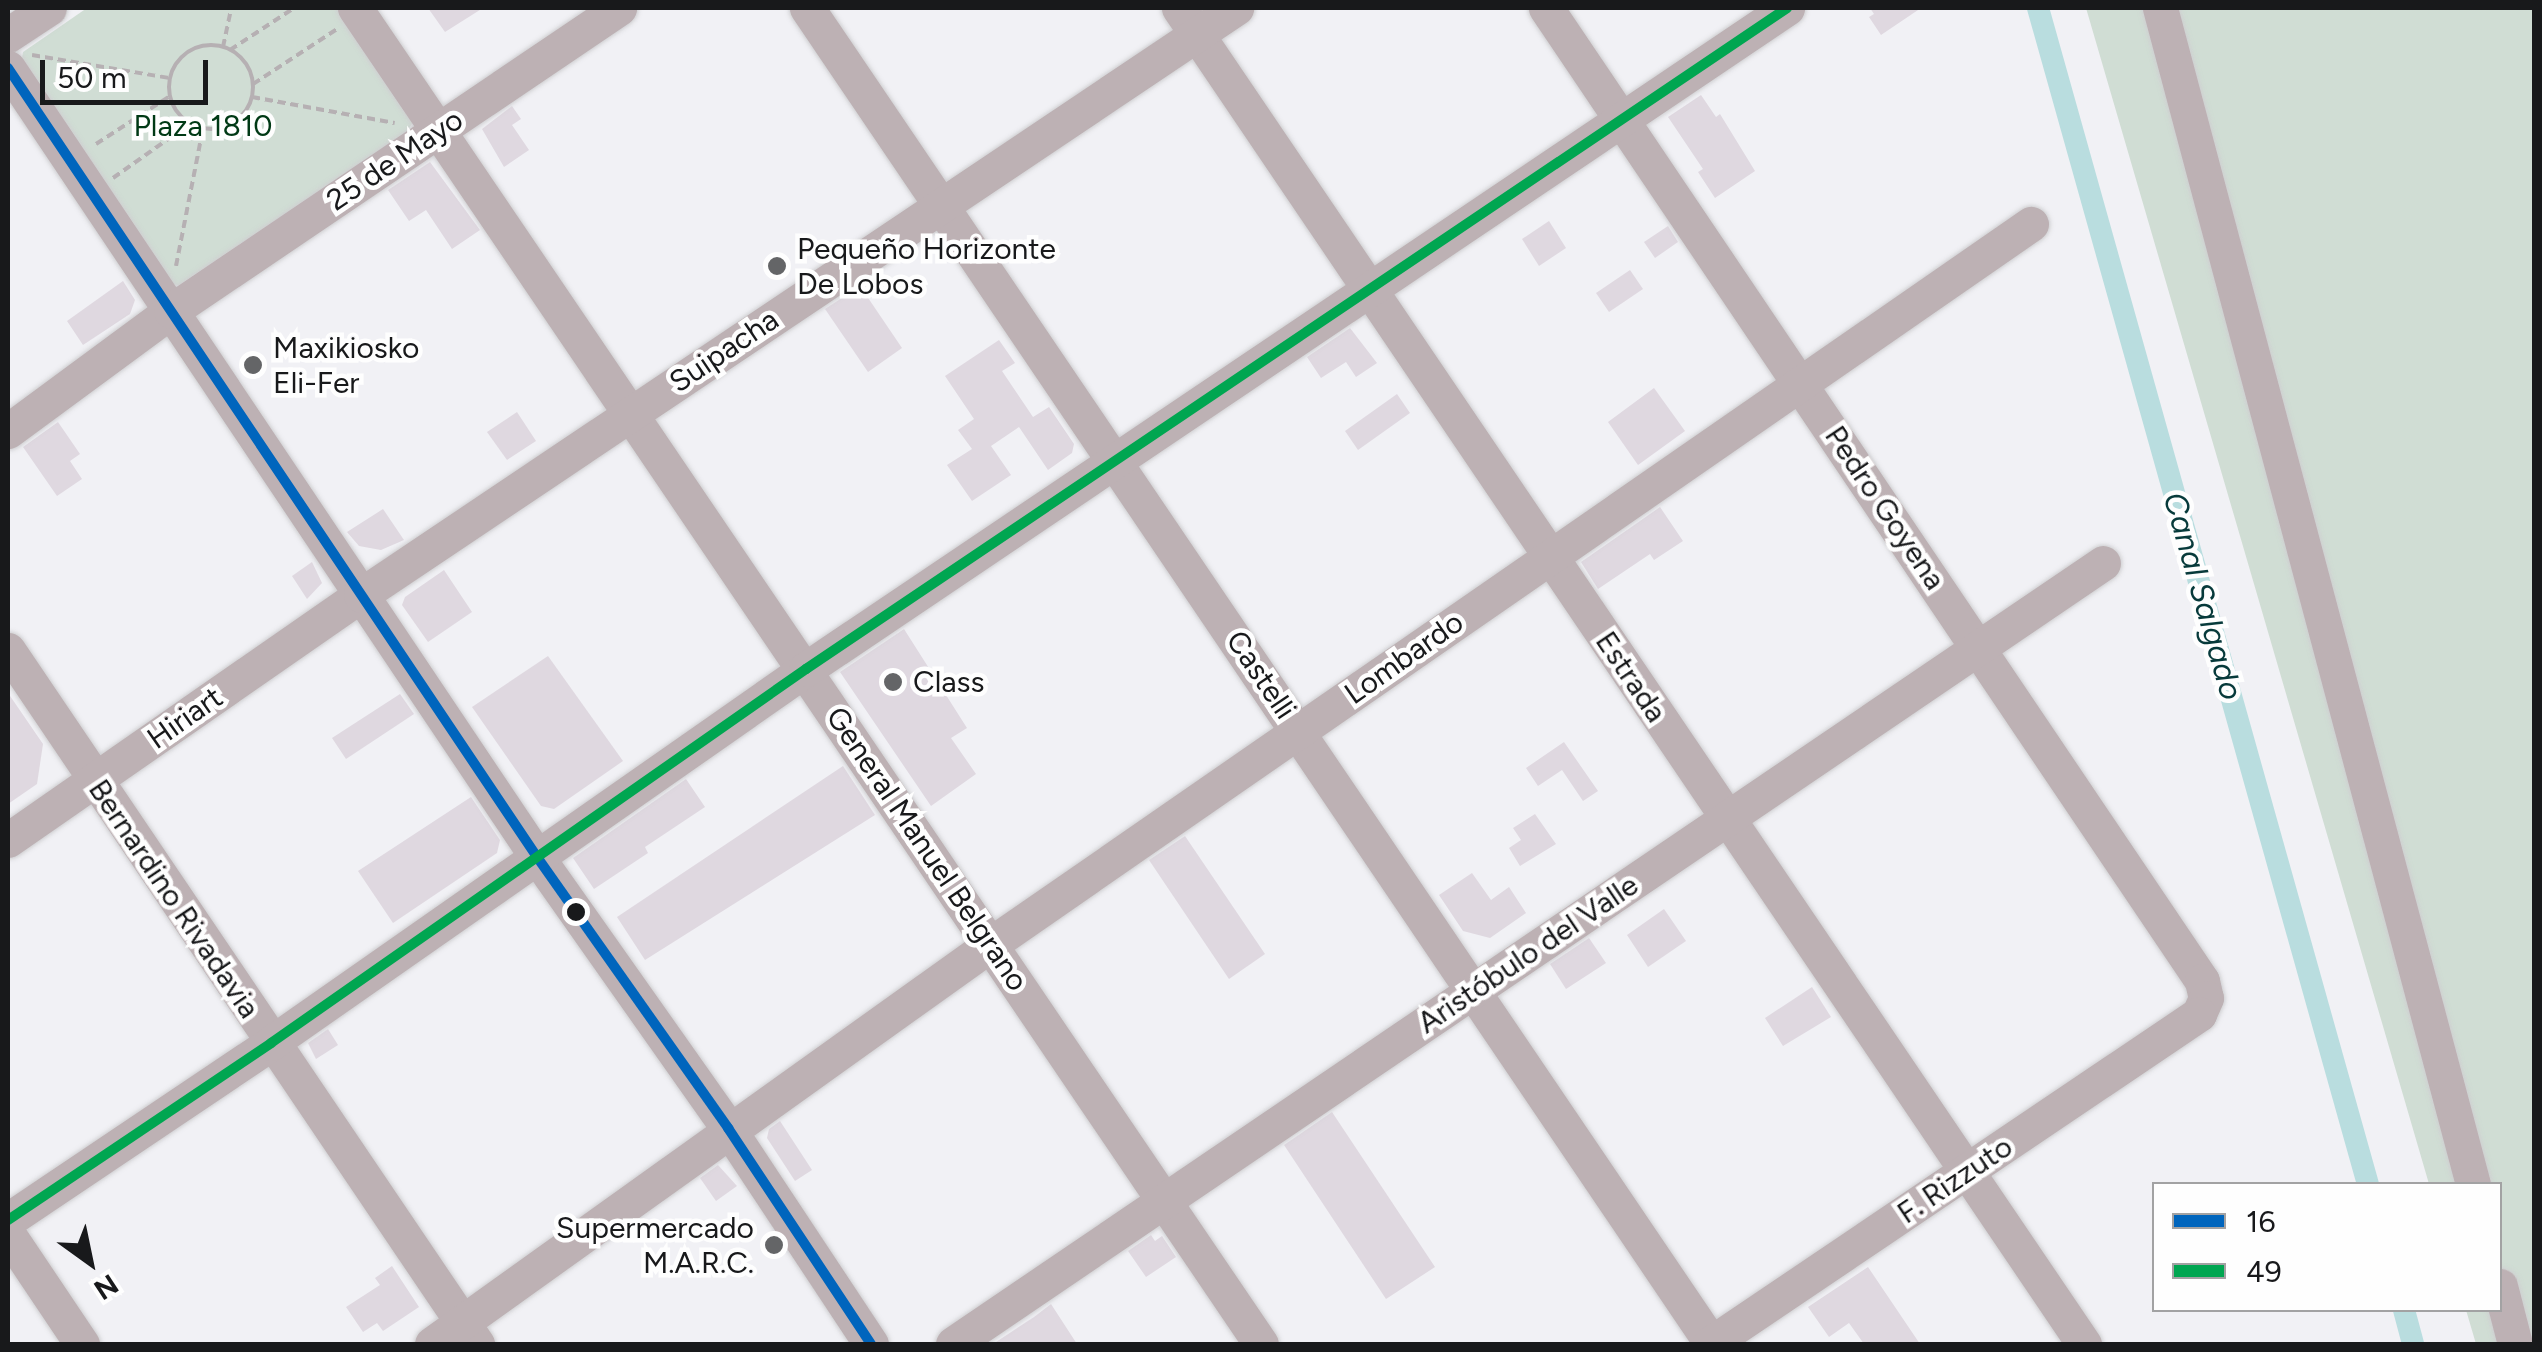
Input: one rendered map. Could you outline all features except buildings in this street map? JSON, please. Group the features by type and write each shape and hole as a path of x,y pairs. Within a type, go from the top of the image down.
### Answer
{"street":[{"path":"49,8 13,52 361,595 872,1344"},
{"name":"25 de Mayo","path":"8,431 172,297 438,130 619,8"},
{"name":"Castelli","path":"807,8 1476,990 1711,1344"},
{"name":"Suipacha","path":"361,595 941,204 1188,21 1236,8"},
{"name":"Pedro Goyena","path":"1546,8 2202,981 2206,998 2199,1014"},
{"path":"8,1220 272,1042 806,669 1787,8"},
{"path":"2160,8 2471,1182"},
{"name":"General Manuel Belgrano","path":"346,18 438,130 1261,1344"},
{"name":"Estrada","path":"1188,21 2084,1344"},
{"name":"Lombardo","path":"432,1344 469,1334 728,1128 1799,381 2031,224"},
{"name":"Aristóbulo del Valle","path":"953,1344 2103,563"},
{"name":"Hiriart","path":"8,840 361,595"},
{"name":"Bernardino Rivadavia","path":"8,650 469,1334"},
{"name":"F. Rizzuto","path":"1711,1344 2199,1014"},
{"path":"8,1234 82,1344"},
{"path":"2502,1294 2515,1344"}],"path":[{"path":"224,47 231,8"},
{"path":"230,50 294,8"},
{"path":"253,84 346,18"},
{"path":"224,47 244,61 253,84 252,97 247,108 228,125 203,128 191,123 170,96 170,78 176,65 196,48 224,47"},
{"path":"13,52 170,78"},
{"path":"87,149 170,96"},
{"path":"252,97 401,124"},
{"path":"108,182 191,123"},
{"path":"172,297 203,128"}],"green space":[{"name":"Plaza 1810","path":"87,8 343,8 413,122 407,132 179,285 170,284 21,64 23,52"},
{"path":"2086,8 2534,8 2534,1344 2476,1344 2467,1312 2502,1312 2502,1182 2428,1182"}],"waterway":[{"name":"Canal Salgado","path":"2038,8 2367,1182"},
{"name":"Canal Salgado","path":"2405,1312 2413,1344"}],"transit line":[{"name":"49","path":"8,1220 271,1043 806,669 1787,8"},
{"name":"16","path":"8,68 537,857 728,1128 871,1344"}],"place":[{"name":"Pequeño Horizonte De Lobos","path":"777,266"},
{"name":"Maxikiosko Eli-Fer","path":"253,365"},
{"name":"Class","path":"893,682"},
{"name":"Supermercado M.A.R.C.","path":"774,1245"}]}
